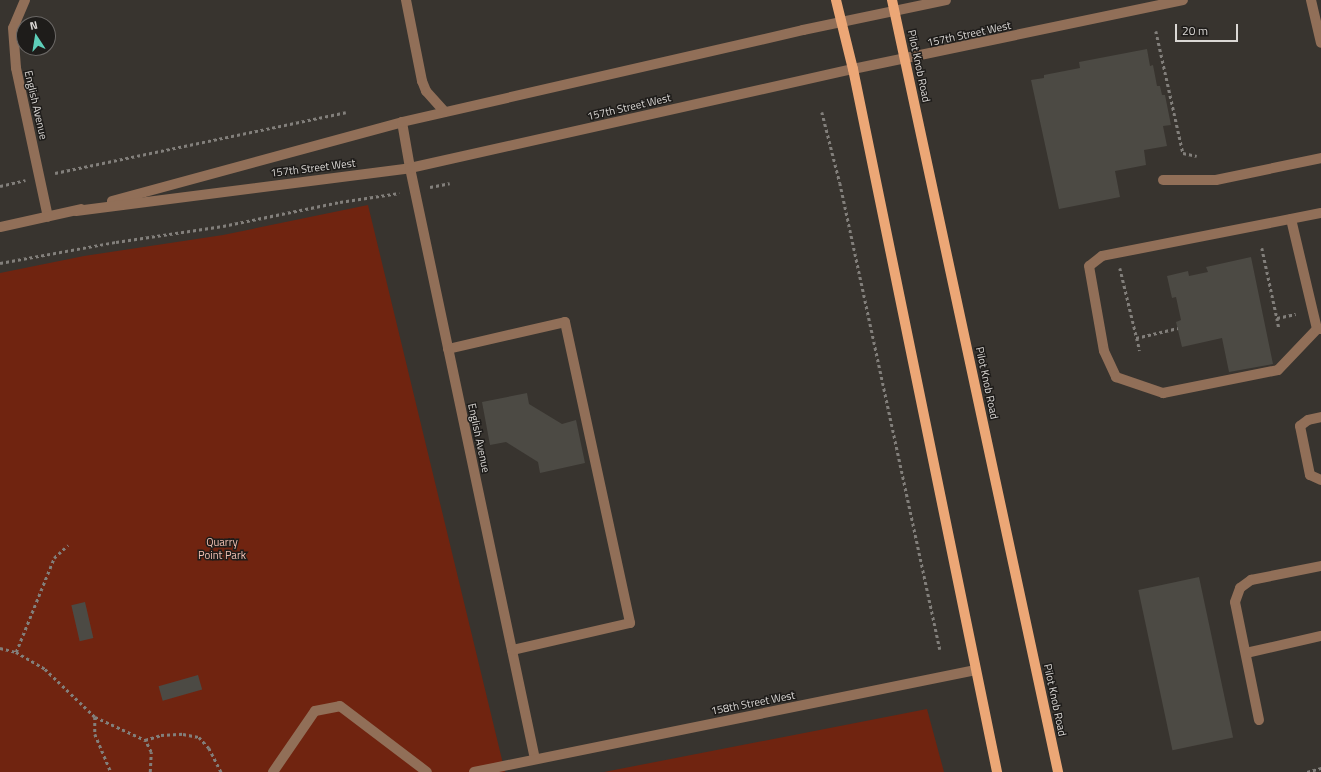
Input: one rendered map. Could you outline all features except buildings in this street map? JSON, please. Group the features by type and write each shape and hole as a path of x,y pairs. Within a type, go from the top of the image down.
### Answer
{"main road":[{"path":"836,0 840,22 853,69 997,772"},
{"name":"Pilot Knob Road","path":"893,5 906,59 1058,772"}],"street":[{"name":"English Avenue","path":"24,0 13,28 16,68 48,217"},
{"path":"406,0 422,81 426,91 445,112"},
{"name":"157th Street West","path":"0,227 76,211 402,122 840,22 893,5 946,0"},
{"name":"157th Street West","path":"76,211 410,168 853,69 1183,0"},
{"path":"1311,0 1321,43"},
{"name":"English Avenue","path":"402,122 410,168 535,760"},
{"path":"1163,180 1216,180 1321,158"},
{"path":"1291,219 1319,329 1278,370 1163,393 1116,377 1104,351 1089,266 1102,256 1321,212"},
{"path":"448,349 565,322 630,623 512,650"},
{"path":"1321,417 1308,420 1300,426 1310,475 1321,480"},
{"path":"1259,720 1235,602 1240,588 1251,580 1321,566"},
{"path":"1246,653 1321,636"},
{"name":"158th Street West","path":"474,772 976,670"},
{"path":"273,772 315,711 340,706 427,772"}],"path":[{"path":"1156,31 1183,153 1197,156"},
{"path":"73,168 346,112"},
{"path":"822,112 840,183 940,649"},
{"path":"0,186 10,183"},
{"path":"0,263 116,242 223,226 340,202 385,196"},
{"path":"1262,248 1279,328"},
{"path":"1117,253 1140,350"},
{"path":"1277,318 1296,314"},
{"path":"1136,338 1178,328"},
{"path":"16,652 54,558 68,544"},
{"path":"0,648 16,652 45,669 95,717 145,740 151,752 150,772"},
{"path":"95,717 95,734 110,772"},
{"path":"145,740 161,735 183,734 200,738 209,748 221,772"},
{"path":"1307,772 1321,768"}],"green space":[{"name":"Quarry Point Park","path":"368,205 505,772 0,772 0,273 84,256 223,235"},
{"path":"927,709 944,772 604,772"}]}
